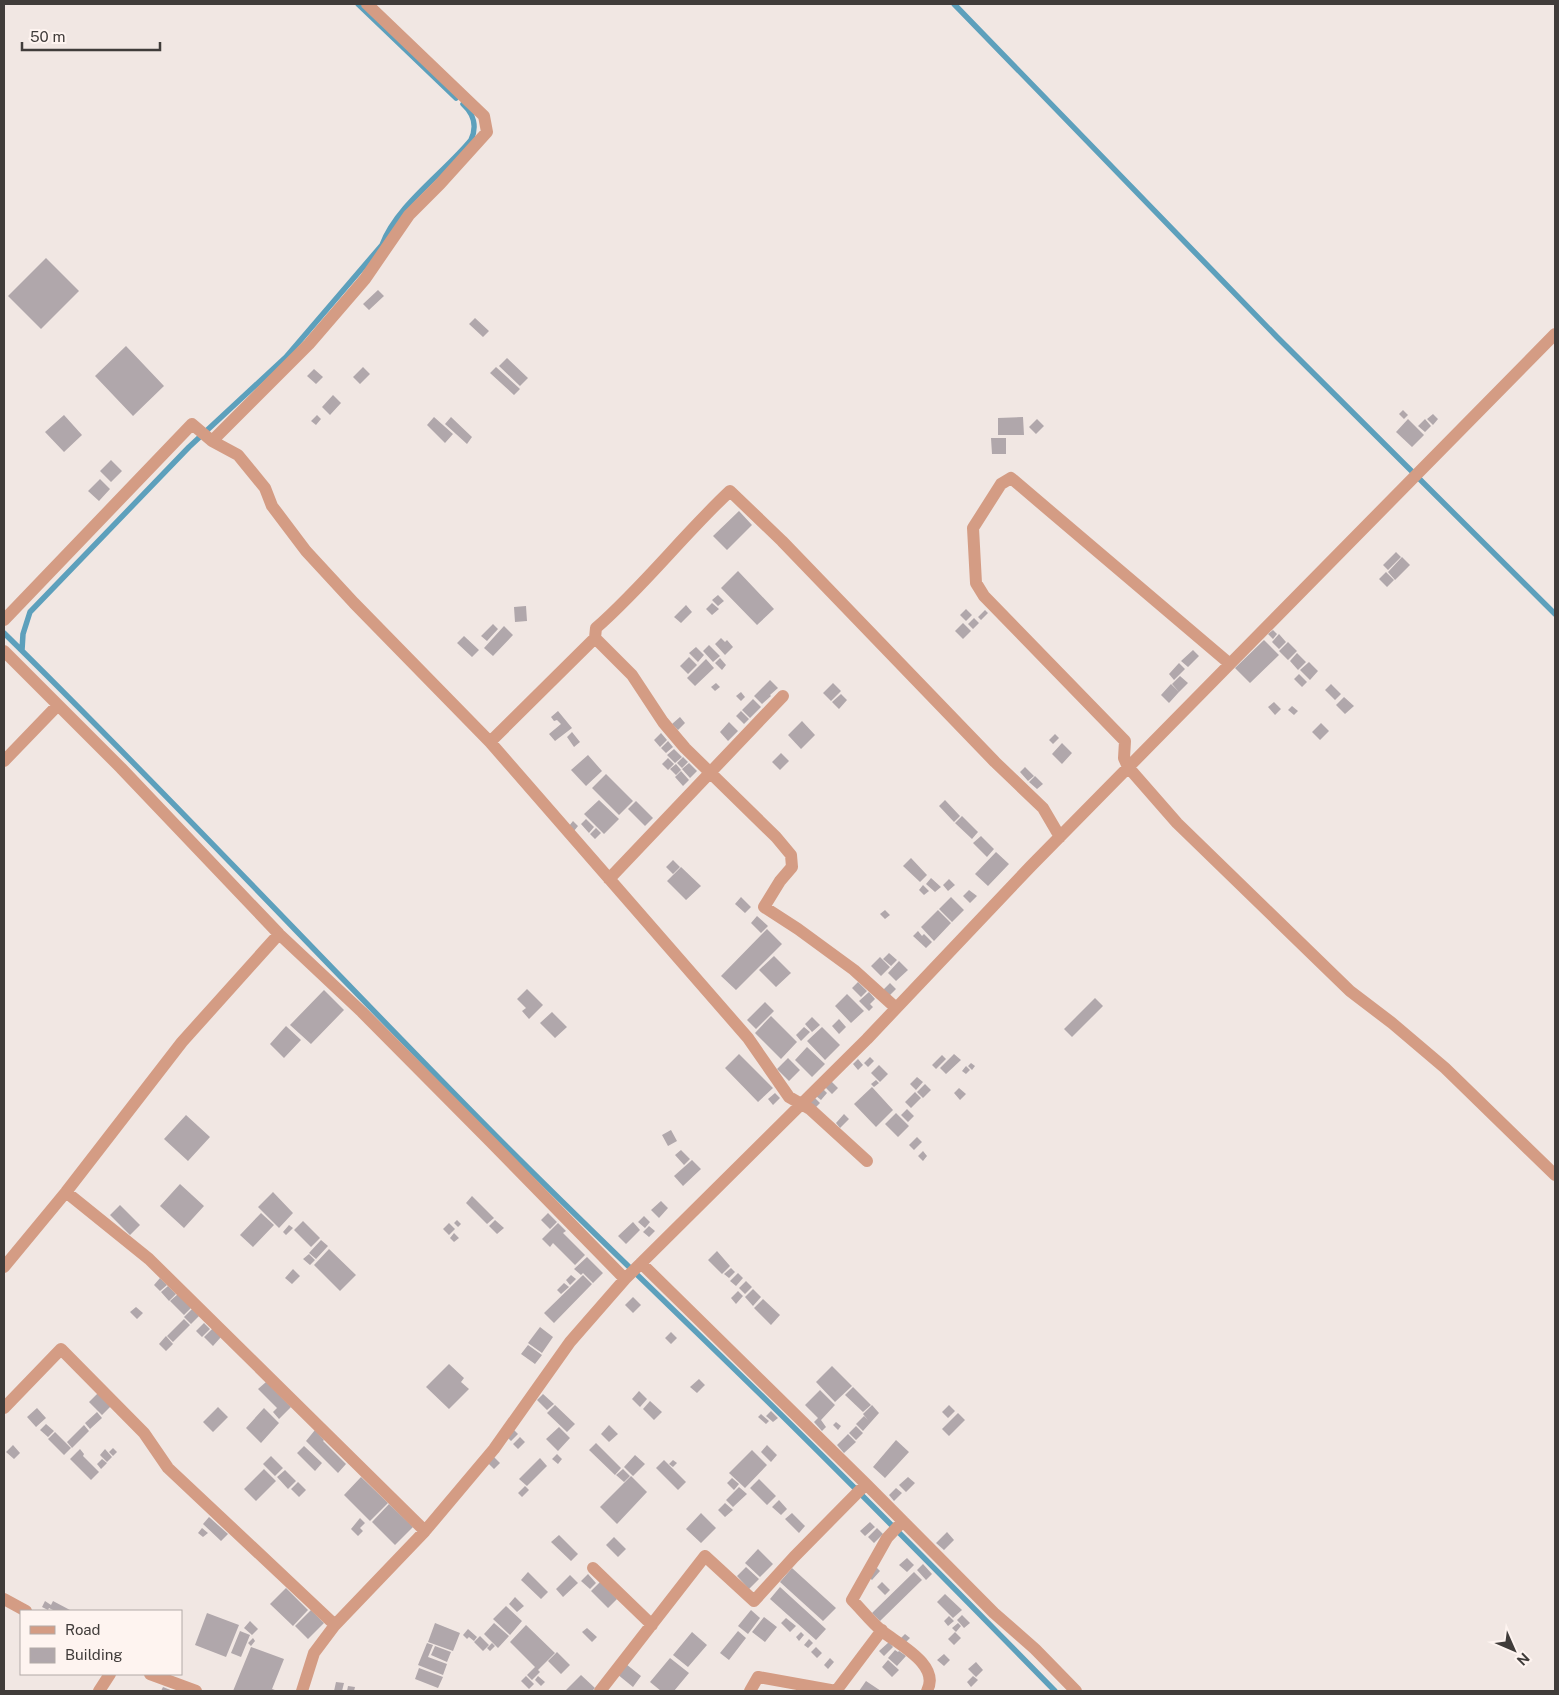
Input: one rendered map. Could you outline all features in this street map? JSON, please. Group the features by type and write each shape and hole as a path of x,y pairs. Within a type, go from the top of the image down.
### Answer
{"street":[{"path":"212,441 309,344 364,279 409,215 487,132 484,116 367,4"},
{"path":"302,1691 314,1653 335,1625 425,1532 494,1449 570,1342 624,1279 896,1008 1128,767 1555,334"},
{"path":"4,620 192,424 212,441 238,454 265,488 272,506 306,550 354,603 490,742 748,1038 789,1097 810,1109 867,1161"},
{"path":"1230,664 1011,478 1001,484 973,528 976,583 984,596 1126,741 1124,758 1128,767 1178,822 1350,991 1392,1023 1445,1068 1555,1175"},
{"path":"490,742 595,638 596,628 662,562 704,515 730,491 789,548 995,762 1043,808 1060,837"},
{"path":"595,638 632,675 663,722 685,748 776,837 791,855 792,867 780,881 764,906 854,970 896,1008"},
{"path":"4,652 121,768 279,934 362,1012 624,1279"},
{"path":"609,878 784,696"},
{"path":"4,761 58,705"},
{"path":"4,1267 66,1192 182,1042 279,934"},
{"path":"66,1192 149,1259 425,1532"},
{"path":"641,1263 994,1613 1036,1649 1076,1691"},
{"path":"4,1408 61,1349 144,1433 168,1468 335,1625"},
{"path":"600,1691 705,1556 754,1601 794,1557 866,1484"},
{"path":"903,1521 887,1538 852,1600 882,1630 913,1654 928,1671 928,1688 926,1691"},
{"path":"593,1568 652,1625"},
{"path":"4,1599 24,1610"},
{"path":"750,1691 758,1677 836,1691 882,1630"},
{"path":"99,1691 109,1675"},
{"path":"153,1675 196,1691"}],"building":[{"path":"46,258 79,291 41,329 8,296"},
{"path":"378,290 384,296 369,310 363,304"},
{"path":"475,318 489,331 483,337 469,324"},
{"path":"126,346 164,386 133,416 95,376"},
{"path":"507,358 528,378 520,386 499,366"},
{"path":"363,367 370,374 360,384 353,377"},
{"path":"496,367 520,389 514,395 490,373"},
{"path":"314,369 323,377 316,384 307,376"},
{"path":"333,395 341,403 330,415 322,407"},
{"path":"1403,410 1408,415 1404,419 1399,414"},
{"path":"1433,414 1438,419 1433,425 1427,419"},
{"path":"64,415 82,435 64,452 45,432"},
{"path":"317,415 321,419 316,425 311,421"},
{"path":"434,417 453,434 445,443 427,425"},
{"path":"451,417 472,437 467,444 445,424"},
{"path":"1023,417 1024,435 998,435 998,418"},
{"path":"1037,419 1044,426 1036,434 1029,427"},
{"path":"1408,419 1424,435 1412,447 1396,432"},
{"path":"1425,419 1431,426 1425,432 1418,426"},
{"path":"991,438 1006,438 1006,454 992,454"},
{"path":"111,460 122,471 111,482 100,471"},
{"path":"100,479 110,489 99,501 88,491"},
{"path":"739,511 752,525 727,550 713,536"},
{"path":"1396,552 1401,557 1388,570 1383,565"},
{"path":"1402,557 1410,565 1395,580 1388,572"},
{"path":"738,571 774,609 757,625 721,588"},
{"path":"1386,572 1394,580 1387,587 1379,579"},
{"path":"718,595 724,601 718,606 712,600"},
{"path":"712,603 719,609 712,615 706,609"},
{"path":"686,605 692,612 681,623 674,617"},
{"path":"526,606 527,621 515,622 514,607"},
{"path":"966,609 972,615 966,621 960,615"},
{"path":"985,610 988,613 981,620 978,617"},
{"path":"974,618 979,623 973,629 968,624"},
{"path":"963,623 971,631 963,639 955,631"},
{"path":"493,624 498,629 487,641 481,636"},
{"path":"504,626 513,635 493,656 484,648"},
{"path":"1273,630 1277,634 1273,639 1268,634"},
{"path":"1279,634 1286,642 1279,649 1272,642"},
{"path":"464,636 479,650 472,657 457,643"},
{"path":"721,638 725,642 727,640 733,647 725,655 715,644"},
{"path":"1264,640 1279,655 1250,683 1235,668"},
{"path":"1288,642 1297,651 1288,660 1279,651"},
{"path":"709,645 720,656 713,662 703,651"},
{"path":"696,647 704,655 698,662 689,653"},
{"path":"1193,650 1199,656 1188,667 1181,661"},
{"path":"1297,653 1306,662 1298,670 1290,661"},
{"path":"689,657 697,665 688,674 680,666"},
{"path":"720,658 726,665 722,670 715,663"},
{"path":"706,659 714,668 695,686 687,678"},
{"path":"1309,662 1318,671 1310,680 1300,670"},
{"path":"1179,663 1185,669 1174,680 1169,674"},
{"path":"1299,674 1307,682 1302,687 1294,679"},
{"path":"1180,676 1188,683 1179,692 1172,684"},
{"path":"770,680 778,688 770,695 763,687"},
{"path":"716,683 720,687 715,691 711,687"},
{"path":"833,683 841,691 831,701 823,693"},
{"path":"1171,684 1179,692 1169,703 1161,695"},
{"path":"1331,684 1341,694 1335,700 1325,690"},
{"path":"763,687 771,696 762,704 754,696"},
{"path":"741,692 745,697 741,701 736,696"},
{"path":"841,694 847,700 839,709 832,702"},
{"path":"1344,697 1354,706 1345,714 1336,705"},
{"path":"753,699 761,707 750,718 742,710"},
{"path":"1274,702 1281,709 1275,715 1268,707"},
{"path":"1292,706 1298,711 1294,715 1288,710"},
{"path":"558,711 572,728 555,741 549,734 561,724 557,720 554,721 551,717"},
{"path":"741,711 749,719 744,724 736,716"},
{"path":"680,717 685,723 678,730 672,724"},
{"path":"802,721 815,735 801,749 788,735"},
{"path":"729,722 738,731 728,741 720,732"},
{"path":"1321,723 1329,731 1320,740 1312,732"},
{"path":"572,732 580,742 574,747 567,737"},
{"path":"661,733 667,740 660,747 654,740"},
{"path":"1055,734 1059,738 1053,744 1049,740"},
{"path":"668,741 673,747 666,753 661,748"},
{"path":"1062,743 1072,753 1062,764 1052,754"},
{"path":"674,749 682,757 675,763 667,755"},
{"path":"781,753 789,761 780,770 772,762"},
{"path":"588,755 602,771 586,786 571,770"},
{"path":"683,757 688,762 682,768 677,763"},
{"path":"668,758 674,764 668,770 662,764"},
{"path":"689,763 697,771 690,778 682,769"},
{"path":"676,764 681,770 676,775 670,769"},
{"path":"1025,767 1034,776 1028,781 1020,772"},
{"path":"681,771 689,780 683,786 675,777"},
{"path":"606,774 633,801 619,815 592,788"},
{"path":"1035,776 1043,784 1037,789 1029,782"},
{"path":"599,800 619,819 604,834 584,814"},
{"path":"945,800 960,816 954,822 939,806"},
{"path":"636,801 653,818 645,826 628,809"},
{"path":"962,816 978,832 972,839 955,823"},
{"path":"586,819 594,827 589,833 581,824"},
{"path":"573,821 578,826 574,831 569,826"},
{"path":"596,828 601,833 595,839 590,834"},
{"path":"981,836 994,849 987,857 973,843"},
{"path":"996,852 1009,864 988,886 975,874"},
{"path":"911,858 927,875 920,882 903,866"},
{"path":"673,860 680,867 673,874 666,867"},
{"path":"681,867 701,886 686,900 667,881"},
{"path":"931,878 941,887 935,892 926,884"},
{"path":"949,879 955,885 948,891 943,885"},
{"path":"923,885 929,891 924,895 919,890"},
{"path":"969,890 977,896 970,903 963,896"},
{"path":"741,897 751,907 745,913 735,904"},
{"path":"951,897 964,910 952,922 939,909"},
{"path":"885,910 890,915 885,919 880,914"},
{"path":"938,910 951,923 934,941 921,927"},
{"path":"757,916 768,926 761,933 751,923"},
{"path":"767,929 782,944 736,990 721,976"},
{"path":"918,931 932,942 926,948 913,936"},
{"path":"889,953 897,960 891,966 883,959"},
{"path":"774,956 791,973 776,987 759,970"},
{"path":"880,957 890,967 881,976 871,966"},
{"path":"899,961 908,970 896,981 888,973"},
{"path":"858,982 867,991 861,997 852,988"},
{"path":"890,983 896,989 889,996 883,990"},
{"path":"527,989 543,1005 529,1019 522,1011 526,1008 517,999"},
{"path":"324,990 344,1010 311,1044 290,1025"},
{"path":"869,992 875,999 870,1004 873,1007 869,1011 859,1001"},
{"path":"847,994 864,1011 851,1023 835,1006"},
{"path":"1095,998 1103,1006 1072,1037 1064,1029"},
{"path":"765,1002 774,1011 756,1029 747,1020"},
{"path":"552,1012 567,1027 555,1038 540,1023"},
{"path":"771,1016 797,1042 781,1059 755,1033"},
{"path":"812,1017 820,1025 812,1032 805,1024"},
{"path":"839,1019 846,1027 839,1034 832,1026"},
{"path":"286,1026 301,1040 284,1058 270,1044"},
{"path":"804,1027 810,1032 801,1041 796,1035"},
{"path":"822,1027 840,1045 825,1060 807,1041"},
{"path":"807,1047 825,1064 812,1077 795,1060"},
{"path":"739,1054 773,1088 758,1102 725,1068"},
{"path":"954,1054 961,1060 946,1074 940,1068"},
{"path":"942,1055 946,1059 936,1069 932,1065"},
{"path":"870,1057 874,1061 868,1067 864,1063"},
{"path":"788,1058 800,1070 789,1081 777,1069"},
{"path":"858,1059 863,1065 858,1070 853,1064"},
{"path":"971,1063 975,1066 972,1070 968,1066"},
{"path":"879,1065 888,1074 880,1082 871,1073"},
{"path":"966,1066 970,1070 966,1074 962,1071"},
{"path":"917,1077 923,1082 916,1090 910,1084"},
{"path":"876,1080 879,1083 874,1087 871,1084"},
{"path":"831,1081 838,1088 832,1094 825,1087"},
{"path":"925,1084 931,1090 923,1098 917,1092"},
{"path":"872,1087 893,1110 876,1127 854,1104"},
{"path":"959,1088 966,1094 960,1100 954,1093"},
{"path":"823,1089 827,1093 821,1100 816,1096"},
{"path":"915,1092 921,1098 911,1108 905,1102"},
{"path":"775,1093 780,1098 773,1105 768,1099"},
{"path":"815,1098 820,1103 815,1108 810,1102"},
{"path":"907,1109 914,1116 908,1122 901,1115"},
{"path":"896,1113 909,1126 898,1137 885,1124"},
{"path":"844,1114 849,1119 840,1128 836,1123"},
{"path":"186,1115 210,1137 188,1161 164,1139"},
{"path":"671,1130 677,1141 668,1146 662,1135"},
{"path":"917,1137 922,1142 914,1150 909,1145"},
{"path":"681,1150 690,1159 684,1165 675,1155"},
{"path":"923,1151 927,1156 923,1161 918,1156"},
{"path":"692,1160 701,1169 683,1186 674,1176"},
{"path":"180,1184 204,1206 184,1228 160,1206"},
{"path":"273,1192 293,1213 279,1228 258,1207"},
{"path":"472,1196 494,1218 487,1224 466,1203"},
{"path":"661,1201 668,1208 659,1218 651,1210"},
{"path":"120,1205 140,1225 130,1235 110,1215"},
{"path":"261,1213 274,1225 253,1247 240,1235"},
{"path":"548,1213 557,1222 550,1229 541,1220"},
{"path":"644,1216 650,1222 645,1228 638,1222"},
{"path":"457,1220 461,1224 458,1227 454,1223"},
{"path":"495,1220 504,1228 497,1234 489,1226"},
{"path":"303,1221 320,1238 311,1247 294,1230"},
{"path":"633,1222 640,1230 626,1244 618,1236"},
{"path":"449,1223 455,1229 449,1235 443,1229"},
{"path":"558,1223 566,1231 563,1233 585,1255 575,1265 553,1243 550,1247 542,1239"},
{"path":"289,1225 293,1228 286,1235 283,1232"},
{"path":"649,1226 655,1231 649,1237 643,1232"},
{"path":"454,1233 459,1238 454,1242 450,1238"},
{"path":"321,1240 328,1246 316,1259 309,1253"},
{"path":"329,1249 356,1275 340,1291 314,1265"},
{"path":"717,1251 730,1266 722,1274 708,1260"},
{"path":"309,1254 315,1260 310,1265 303,1259"},
{"path":"587,1257 603,1273 593,1283 583,1273 581,1275 574,1269"},
{"path":"731,1268 735,1272 729,1278 724,1274"},
{"path":"293,1269 300,1276 292,1284 285,1278"},
{"path":"738,1273 743,1278 736,1286 730,1281"},
{"path":"571,1275 576,1279 570,1285 566,1280"},
{"path":"583,1275 592,1284 554,1323 544,1313"},
{"path":"160,1278 167,1285 160,1291 154,1285"},
{"path":"746,1281 752,1287 745,1294 739,1288"},
{"path":"564,1283 569,1287 561,1294 557,1290"},
{"path":"168,1286 176,1294 169,1301 161,1292"},
{"path":"753,1289 761,1297 753,1306 745,1297"},
{"path":"738,1291 743,1296 736,1304 731,1298"},
{"path":"178,1294 192,1307 184,1315 170,1301"},
{"path":"633,1297 641,1305 633,1313 625,1305"},
{"path":"763,1299 780,1315 771,1325 754,1308"},
{"path":"136,1307 143,1313 137,1319 130,1312"},
{"path":"192,1309 199,1316 191,1324 184,1317"},
{"path":"184,1319 190,1325 173,1342 167,1336"},
{"path":"204,1323 210,1329 202,1337 196,1331"},
{"path":"540,1327 553,1337 542,1353 528,1343"},
{"path":"213,1328 221,1337 213,1346 204,1337"},
{"path":"671,1332 677,1338 671,1344 665,1338"},
{"path":"166,1336 173,1344 166,1351 159,1344"},
{"path":"528,1345 542,1355 535,1364 521,1354"},
{"path":"449,1364 464,1378 461,1382 469,1389 449,1409 426,1387"},
{"path":"832,1366 852,1386 835,1402 816,1382"},
{"path":"699,1379 705,1385 697,1393 690,1387"},
{"path":"266,1382 291,1407 279,1419 273,1412 277,1408 258,1389"},
{"path":"853,1387 871,1405 863,1412 845,1395"},
{"path":"820,1390 835,1405 821,1420 826,1427 822,1431 814,1422 818,1418 805,1405"},
{"path":"639,1391 647,1399 640,1407 632,1399"},
{"path":"98,1393 111,1406 102,1415 89,1402"},
{"path":"543,1394 554,1404 547,1410 537,1400"},
{"path":"650,1401 662,1412 654,1420 643,1409"},
{"path":"555,1405 575,1424 567,1432 547,1413"},
{"path":"872,1405 879,1413 863,1431 856,1424 864,1416 868,1420 863,1414"},
{"path":"949,1405 955,1411 948,1418 942,1412"},
{"path":"218,1407 228,1417 213,1432 203,1422"},
{"path":"37,1408 46,1418 36,1427 27,1417"},
{"path":"264,1408 279,1423 261,1443 246,1428"},
{"path":"771,1411 778,1418 773,1422 766,1416"},
{"path":"97,1412 102,1418 90,1429 85,1423"},
{"path":"958,1413 965,1420 949,1436 942,1429"},
{"path":"761,1414 769,1421 766,1424 758,1417"},
{"path":"836,1422 841,1426 838,1430 833,1425"},
{"path":"46,1424 54,1431 48,1437 40,1430"},
{"path":"84,1425 89,1431 72,1448 67,1442"},
{"path":"609,1425 618,1434 609,1442 601,1434"},
{"path":"856,1426 863,1433 856,1440 849,1433"},
{"path":"559,1427 570,1438 558,1451 546,1439"},
{"path":"315,1430 346,1464 338,1473 306,1441"},
{"path":"514,1430 518,1434 511,1441 507,1437"},
{"path":"55,1432 71,1448 64,1455 48,1439"},
{"path":"848,1434 856,1442 844,1453 837,1445"},
{"path":"520,1437 525,1442 518,1449 513,1444"},
{"path":"896,1440 909,1452 885,1478 873,1467"},
{"path":"596,1443 621,1468 615,1475 589,1450"},
{"path":"13,1445 20,1453 14,1459 6,1452"},
{"path":"767,1445 777,1455 771,1462 761,1452"},
{"path":"304,1446 322,1463 315,1471 297,1453"},
{"path":"113,1448 117,1452 113,1456 109,1452"},
{"path":"80,1449 84,1454 83,1456 99,1472 91,1480 70,1459"},
{"path":"105,1449 112,1457 107,1462 100,1455"},
{"path":"752,1450 767,1465 745,1488 729,1473"},
{"path":"557,1454 562,1459 558,1464 552,1459"},
{"path":"635,1455 645,1464 633,1476 624,1467"},
{"path":"271,1456 283,1468 275,1476 263,1464"},
{"path":"494,1457 500,1463 494,1469 488,1463"},
{"path":"540,1458 547,1466 527,1486 519,1479"},
{"path":"102,1459 107,1463 101,1469 97,1464"},
{"path":"664,1460 686,1482 678,1490 656,1468"},
{"path":"673,1460 677,1463 673,1467 669,1464"},
{"path":"264,1469 276,1481 256,1501 244,1489"},
{"path":"623,1469 630,1476 624,1482 616,1475"},
{"path":"285,1470 296,1481 288,1489 277,1477"},
{"path":"631,1476 647,1492 617,1524 600,1507"},
{"path":"361,1477 388,1503 370,1521 344,1495"},
{"path":"908,1477 915,1483 906,1492 899,1485"},
{"path":"732,1478 739,1484 734,1490 727,1483"},
{"path":"759,1479 776,1496 767,1505 750,1488"},
{"path":"298,1482 306,1490 299,1497 291,1489"},
{"path":"525,1486 529,1490 522,1497 518,1493"},
{"path":"739,1487 747,1494 733,1507 726,1500"},
{"path":"896,1488 902,1493 894,1501 889,1495"},
{"path":"779,1500 787,1509 781,1515 772,1507"},
{"path":"725,1503 733,1510 725,1517 718,1510"},
{"path":"389,1504 413,1527 395,1545 372,1522"},
{"path":"701,1513 716,1528 701,1543 686,1529"},
{"path":"792,1513 805,1526 799,1533 785,1519"},
{"path":"209,1517 228,1534 221,1541 203,1524"},
{"path":"360,1518 365,1523 360,1528 363,1531 358,1536 351,1529"},
{"path":"870,1522 875,1527 865,1536 860,1531"},
{"path":"202,1528 208,1533 203,1537 198,1533"},
{"path":"877,1528 883,1534 874,1543 868,1537"},
{"path":"947,1532 954,1540 944,1550 936,1543"},
{"path":"559,1535 578,1554 571,1561 551,1542"},
{"path":"614,1537 626,1549 618,1557 606,1545"},
{"path":"758,1549 773,1564 760,1577 745,1563"},
{"path":"907,1558 914,1565 907,1572 899,1565"},
{"path":"923,1564 932,1574 926,1580 917,1570"},
{"path":"746,1567 759,1579 749,1589 737,1576"},
{"path":"876,1567 880,1571 872,1580 867,1575"},
{"path":"792,1568 836,1608 823,1621 780,1582"},
{"path":"528,1572 548,1592 541,1599 521,1580"},
{"path":"914,1572 922,1580 880,1621 872,1613"},
{"path":"588,1574 596,1583 590,1589 581,1581"},
{"path":"570,1575 578,1583 563,1597 556,1589"},
{"path":"600,1582 617,1599 608,1608 591,1591"},
{"path":"882,1582 890,1590 885,1595 877,1587"},
{"path":"780,1587 826,1629 816,1640 770,1599"},
{"path":"286,1588 308,1610 293,1626 270,1604"},
{"path":"945,1594 962,1610 953,1618 937,1602"},
{"path":"515,1597 524,1606 517,1612 509,1604"},
{"path":"45,1601 51,1605 53,1601 70,1610 53,1610 49,1608 48,1610 42,1607"},
{"path":"506,1606 522,1621 510,1635 493,1619"},
{"path":"311,1610 324,1623 308,1639 295,1626"},
{"path":"751,1610 760,1618 748,1634 738,1626"},
{"path":"207,1613 239,1625 226,1657 195,1645"},
{"path":"962,1615 970,1623 964,1628 957,1620"},
{"path":"949,1616 954,1621 948,1626 944,1621"},
{"path":"764,1617 777,1627 765,1642 752,1632"},
{"path":"786,1618 796,1626 790,1632 781,1623"},
{"path":"250,1621 258,1629 252,1635 244,1628"},
{"path":"435,1623 460,1633 453,1651 428,1642"},
{"path":"494,1623 509,1636 498,1648 484,1634"},
{"path":"958,1623 961,1626 956,1632 952,1628"},
{"path":"526,1625 555,1653 538,1670 540,1672 532,1680 527,1675 535,1667 510,1642"},
{"path":"587,1628 597,1637 592,1642 582,1632"},
{"path":"468,1629 477,1637 474,1641 469,1637 467,1639 463,1635"},
{"path":"240,1631 250,1635 241,1657 231,1653"},
{"path":"738,1631 746,1638 729,1660 720,1653"},
{"path":"692,1632 707,1645 688,1667 673,1655"},
{"path":"801,1632 804,1635 799,1641 796,1637"},
{"path":"955,1632 961,1638 954,1645 948,1639"},
{"path":"905,1634 910,1638 905,1643 901,1638"},
{"path":"480,1636 489,1645 483,1651 474,1642"},
{"path":"253,1638 255,1641 251,1646 248,1643"},
{"path":"809,1639 813,1643 808,1648 804,1645"},
{"path":"889,1642 893,1647 884,1656 879,1651"},
{"path":"427,1643 433,1645 428,1657 447,1664 443,1675 418,1665"},
{"path":"492,1643 495,1646 490,1651 487,1648"},
{"path":"435,1646 451,1652 447,1662 431,1655"},
{"path":"251,1647 284,1659 272,1689 278,1691 233,1691"},
{"path":"816,1647 822,1653 817,1658 811,1652"},
{"path":"895,1650 906,1656 897,1666 888,1658"},
{"path":"557,1652 570,1665 561,1674 548,1661"},
{"path":"944,1654 950,1660 944,1666 937,1660"},
{"path":"670,1658 689,1673 674,1691 661,1691 650,1682"},
{"path":"830,1658 834,1662 828,1669 824,1665"},
{"path":"888,1660 899,1670 892,1677 882,1667"},
{"path":"976,1662 983,1670 976,1677 968,1669"},
{"path":"626,1664 641,1676 633,1687 617,1674"},
{"path":"419,1668 443,1677 438,1688 415,1679"},
{"path":"581,1675 595,1688 592,1691 565,1691"},
{"path":"526,1676 534,1684 529,1689 521,1681"},
{"path":"538,1676 545,1682 541,1686 535,1680"},
{"path":"973,1676 978,1680 971,1687 967,1682"},
{"path":"866,1681 881,1691 859,1691"},
{"path":"336,1682 344,1683 342,1691 334,1691"},
{"path":"348,1686 355,1687 354,1691 347,1691"},
{"path":"163,1687 173,1691 161,1691"}],"waterway":[{"path":"358,4 456,98"},
{"path":"954,4 1277,337 1555,614"},
{"path":"22,650 23,634 30,612 189,447 286,357 382,245 398,216 471,140 474,130 472,116 463,104"},
{"path":"4,633 131,760 507,1147 908,1541 1055,1691"}]}
